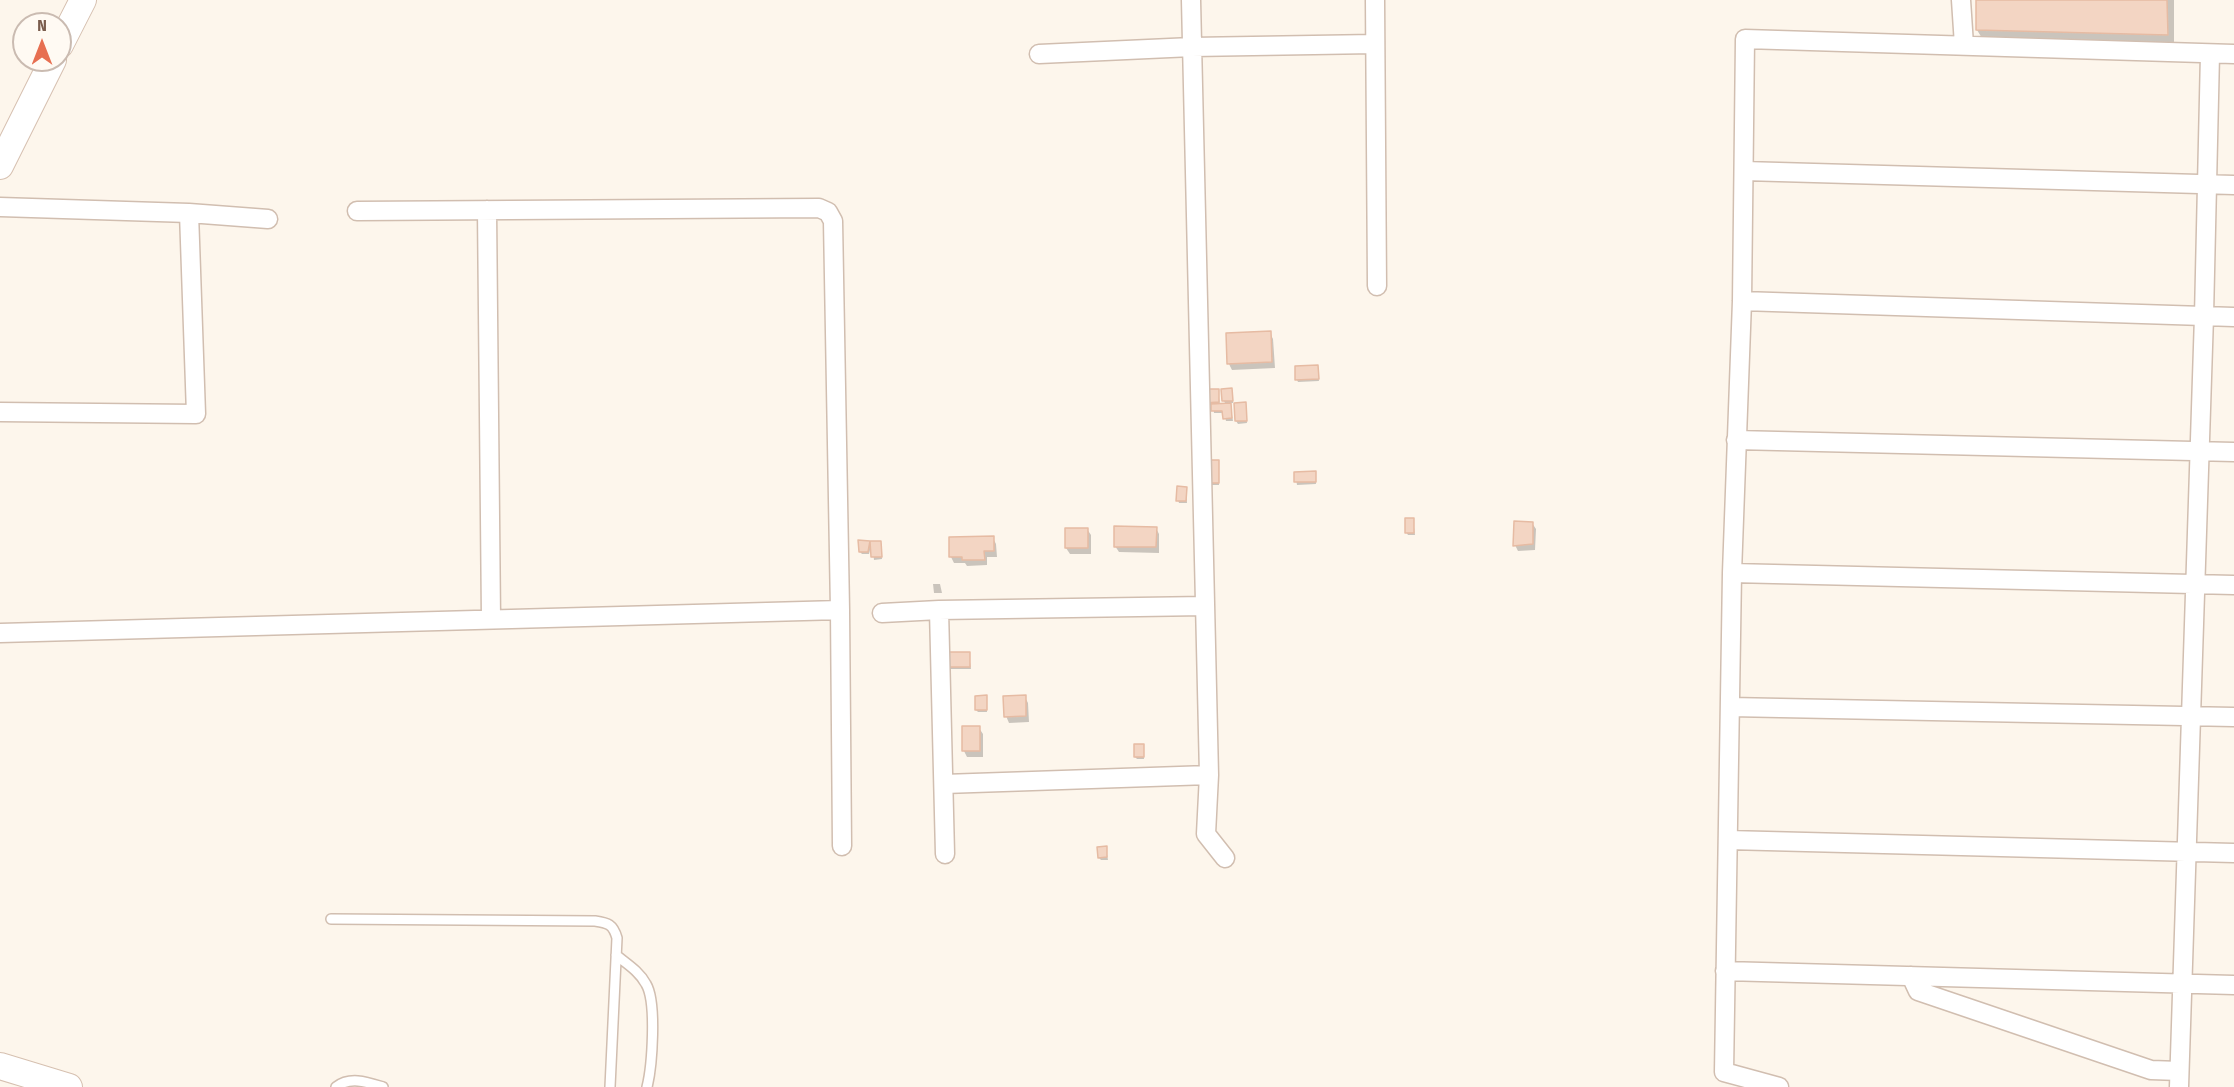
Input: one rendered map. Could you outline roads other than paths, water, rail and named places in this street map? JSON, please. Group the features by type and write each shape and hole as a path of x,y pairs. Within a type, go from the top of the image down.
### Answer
{"main road":[{"path":"72,20 82,0"},
{"path":"0,166 47,72"},
{"path":"0,1066 69,1087"}],"street":[{"path":"1191,0 1209,775 1206,834 1225,858"},
{"path":"1375,0 1377,286"},
{"path":"1962,0 1964,45"},
{"path":"1779,1087 1724,1072 1731,573 1742,301 1745,39 2234,54"},
{"path":"1039,54 1191,47 1374,44"},
{"path":"1911,976 1918,991 2179,1079 2204,316 2210,54"},
{"path":"1744,171 2234,185"},
{"path":"0,207 189,213 268,219"},
{"path":"357,211 819,208 828,212 833,221 842,846"},
{"path":"487,210 491,620"},
{"path":"0,412 196,414 189,213"},
{"path":"1742,301 2234,317"},
{"path":"1736,440 2234,452"},
{"path":"1731,573 2234,585"},
{"path":"882,613 1205,606"},
{"path":"0,633 840,610"},
{"path":"939,610 945,854"},
{"path":"1730,706 2234,717"},
{"path":"944,784 1209,775"},
{"path":"1728,840 2234,853"},
{"path":"1725,971 2234,985"}],"lane":[{"path":"331,919 609,923 615,929 617,938 610,1087"},
{"path":"616,955 638,972 648,986 652,1005 651,1072 647,1087"},
{"path":"336,1087 346,1081 361,1081 383,1087"}]}
